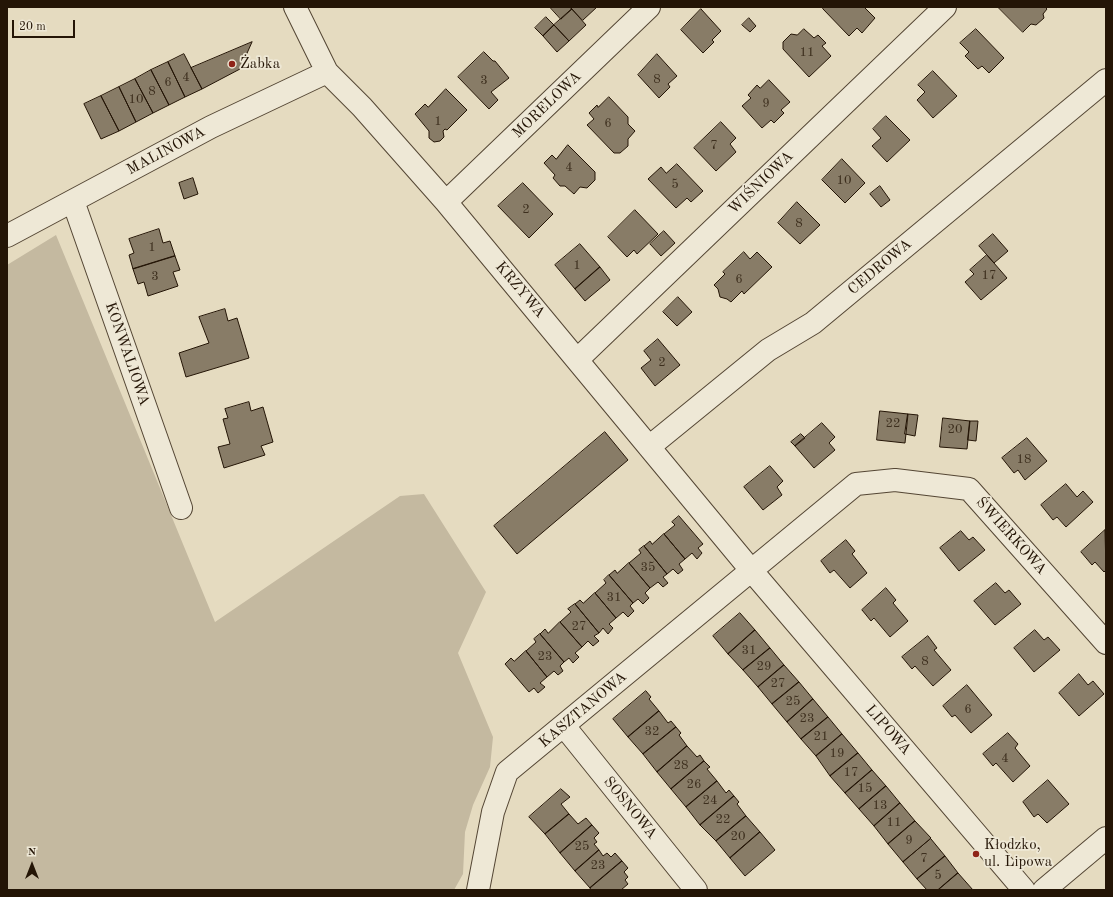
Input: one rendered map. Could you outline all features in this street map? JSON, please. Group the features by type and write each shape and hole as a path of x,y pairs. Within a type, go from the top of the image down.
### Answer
{"street":[{"name":"KRZYWA","path":"295,7 327,72 362,107 446,202 578,359 751,570"},
{"name":"MORELOWA","path":"446,202 649,7"},
{"name":"WIŚNIOWA","path":"578,359 945,7"},
{"name":"MALINOWA","path":"7,236 211,127 327,72"},
{"name":"CEDROWA","path":"649,447 768,350 813,323 1106,80"},
{"name":"KONWALIOWA","path":"73,201 181,508"},
{"name":"ŚWIERKOWA","path":"751,570 856,484 895,480 969,489 1106,643"},
{"name":"KASZTANOWA","path":"478,890 492,812 507,772 751,570"},
{"name":"LIPOWA","path":"751,570 1024,890"},
{"name":"SOSNOWA","path":"564,726 696,890"},
{"path":"1044,890 1106,838"}],"shaded area":[{"path":"56,235 215,622 400,496 424,494 486,592 458,653 493,737 490,767 473,805 465,832 463,874 454,890 7,890 7,265"}],"building":[{"path":"550,7 570,7 572,9 561,19"},
{"path":"570,7 597,7 583,20"},
{"path":"823,7 864,7 875,18 862,33 857,28 849,36 823,9"},
{"path":"998,7 1045,7 1047,9 1043,14 1044,18 1036,25 1031,24 1023,32"},
{"path":"572,9 586,25 569,41 554,25"},
{"path":"701,9 721,31 712,40 714,42 703,53 681,30"},
{"path":"546,17 554,25 543,36 535,28"},
{"path":"749,18 756,26 750,32 742,25"},
{"path":"554,25 569,41 557,52 543,36"},
{"path":"804,29 814,38 818,35 826,43 822,46 831,56 809,77 783,49 783,42 791,34 797,35"},
{"path":"976,29 1004,58 989,73 982,66 978,69 965,56 969,52 960,43"},
{"path":"252,42 240,69 202,89 191,68"},
{"path":"484,52 493,61 495,61 509,78 491,92 498,100 489,109 458,77"},
{"path":"184,54 202,89 185,97 168,62"},
{"path":"657,54 677,76 668,84 670,87 659,98 638,75"},
{"path":"168,62 185,97 169,105 151,70"},
{"path":"151,70 169,105 153,113 135,79"},
{"path":"933,71 957,96 933,118 917,100 925,92 918,85"},
{"path":"135,79 153,113 136,122 119,87"},
{"path":"769,80 790,102 781,110 784,113 774,123 771,120 762,128 742,106 751,98 748,95 757,85 760,88"},
{"path":"119,87 136,122 119,131 101,96"},
{"path":"446,89 467,110 447,130 445,129 443,131 444,137 440,141 434,142 429,138 429,131 415,114 425,104 428,107"},
{"path":"101,96 119,131 101,139 84,104"},
{"path":"609,97 628,117 628,124 635,131 628,139 628,146 620,153 614,153 587,125 594,119 589,113 597,105 598,107"},
{"path":"886,116 910,140 887,162 872,146 881,138 873,129"},
{"path":"721,122 736,138 730,144 736,152 716,171 694,148"},
{"path":"568,145 595,172 595,180 587,188 580,187 574,194 565,186 560,186 553,178 555,175 544,163 552,155 556,159"},
{"path":"842,159 865,183 845,203 822,180"},
{"path":"677,164 703,191 691,202 687,198 676,208 648,179 661,167 666,173"},
{"path":"193,178 198,194 184,199 179,183"},
{"path":"523,183 553,214 529,238 498,206"},
{"path":"880,186 890,200 881,207 870,194"},
{"path":"797,202 820,225 800,244 778,223"},
{"path":"635,210 658,234 637,254 634,250 627,257 608,237"},
{"path":"159,229 163,243 170,241 175,256 133,269 129,255 134,253 129,239"},
{"path":"664,231 675,243 661,256 650,244"},
{"path":"993,234 1008,251 994,263 979,246"},
{"path":"580,244 600,267 575,289 555,265"},
{"path":"744,252 750,259 757,252 772,267 744,294 742,291 731,302 720,297 718,289 714,285 725,274 723,272"},
{"path":"987,255 1007,278 981,300 965,282 974,274 970,270"},
{"path":"175,256 180,270 173,272 178,286 148,296 144,282 138,284 133,269"},
{"path":"600,267 610,280 585,301 575,289"},
{"path":"678,297 692,312 677,326 663,312"},
{"path":"225,309 228,321 237,318 249,358 186,377 179,353 209,343 199,317"},
{"path":"658,339 680,365 655,386 641,368 651,360 644,351"},
{"path":"249,402 251,411 263,407 273,442 261,446 265,455 224,468 218,447 230,444 223,419 228,418 225,409"},
{"path":"880,411 908,414 905,443 877,440"},
{"path":"908,414 918,415 915,436 905,434"},
{"path":"943,418 970,421 967,449 940,447"},
{"path":"970,421 978,421 976,441 968,440"},
{"path":"822,423 835,437 829,443 835,450 814,468 795,446"},
{"path":"605,432 628,460 517,554 494,526"},
{"path":"801,434 805,438 795,446 791,442"},
{"path":"1027,438 1047,461 1025,480 1018,470 1014,473 1002,458"},
{"path":"770,466 783,481 777,487 782,495 763,510 744,487"},
{"path":"1066,484 1077,497 1083,491 1093,502 1066,527 1057,517 1053,520 1041,505"},
{"path":"679,516 703,544 698,548 702,553 697,559 692,553 685,559 664,534 675,525 672,522"},
{"path":"1105,530 1106,570 1104,572 1095,562 1092,565 1081,552"},
{"path":"961,531 969,540 973,537 985,550 959,571 940,548"},
{"path":"664,534 685,559 679,564 683,570 678,574 673,569 667,574 644,546 650,541 652,544"},
{"path":"846,540 855,551 852,554 867,573 850,588 834,570 830,573 821,561"},
{"path":"644,546 667,574 663,577 668,583 663,587 658,582 650,588 629,563 641,553 639,550"},
{"path":"629,563 650,588 645,593 649,598 643,604 638,599 633,603 609,575 615,570 617,573"},
{"path":"609,575 633,603 630,606 634,611 628,617 623,612 616,618 595,593 606,583 604,580"},
{"path":"996,583 1005,593 1009,590 1021,604 995,625 974,601"},
{"path":"886,588 896,600 893,603 908,621 890,637 874,618 871,621 862,610"},
{"path":"595,593 616,618 609,624 613,628 608,634 603,628 599,633 575,604 580,600 583,603"},
{"path":"575,604 599,633 594,636 599,641 593,646 588,641 582,647 560,622 571,612 568,609"},
{"path":"740,613 755,630 728,654 713,636"},
{"path":"560,622 582,647 575,653 579,657 573,663 569,658 564,662 540,634 545,629 548,633"},
{"path":"755,630 770,648 743,670 728,654"},
{"path":"1035,630 1044,640 1048,637 1060,650 1034,672 1014,648"},
{"path":"540,634 564,662 560,666 563,671 558,675 554,671 547,677 526,651 536,642 534,639"},
{"path":"928,636 937,648 934,650 951,670 933,686 915,666 912,669 902,657"},
{"path":"770,648 784,665 758,687 743,670"},
{"path":"526,651 547,677 540,683 545,687 538,693 534,688 529,692 505,664 511,658 514,661"},
{"path":"784,665 799,682 772,704 758,687"},
{"path":"1079,674 1088,685 1093,681 1104,694 1079,716 1059,693"},
{"path":"799,682 813,699 787,722 772,704"},
{"path":"967,685 992,715 971,733 955,715 952,717 943,706"},
{"path":"646,691 651,697 649,699 659,711 628,737 613,719"},
{"path":"813,699 828,717 801,739 787,722"},
{"path":"659,711 668,723 671,721 676,727 643,754 628,737"},
{"path":"828,717 842,734 816,756 801,739"},
{"path":"676,727 681,733 679,735 687,746 657,772 643,754"},
{"path":"1008,733 1018,744 1015,748 1030,766 1013,782 996,763 993,766 983,754"},
{"path":"842,734 858,753 830,776 816,756"},
{"path":"687,746 697,757 700,755 704,761 671,789 657,772"},
{"path":"858,753 872,770 845,793 830,776"},
{"path":"704,761 710,767 707,769 717,781 686,807 671,789"},
{"path":"872,770 886,786 859,809 845,793"},
{"path":"1048,780 1069,804 1047,823 1038,814 1034,817 1023,802"},
{"path":"717,781 726,793 729,790 734,796 700,825 686,807"},
{"path":"886,786 900,803 874,826 859,809"},
{"path":"561,789 570,797 561,804 569,814 545,834 529,817"},
{"path":"734,796 739,802 737,804 746,816 716,841 700,825"},
{"path":"900,803 915,821 888,844 874,826"},
{"path":"569,814 578,824 586,818 592,825 560,853 545,834"},
{"path":"746,816 760,832 730,858 716,841"},
{"path":"915,821 931,838 903,862 888,844"},
{"path":"592,825 599,833 594,838 597,842 594,844 599,850 575,871 560,853"},
{"path":"760,832 775,850 745,876 730,858"},
{"path":"931,839 945,856 917,879 903,862"},
{"path":"599,850 603,856 607,853 611,857 615,853 622,861 590,888 575,871"},
{"path":"945,856 958,873 938,890 927,890 917,879"},
{"path":"622,861 628,868 624,872 628,877 625,880 628,884 621,890 591,890 590,888"},
{"path":"958,873 973,890 938,890"}],"place":[{"name":"Żabka","path":"232,64"},
{"name":"Kłodzko, ul. Lipowa","path":"976,854"}]}
